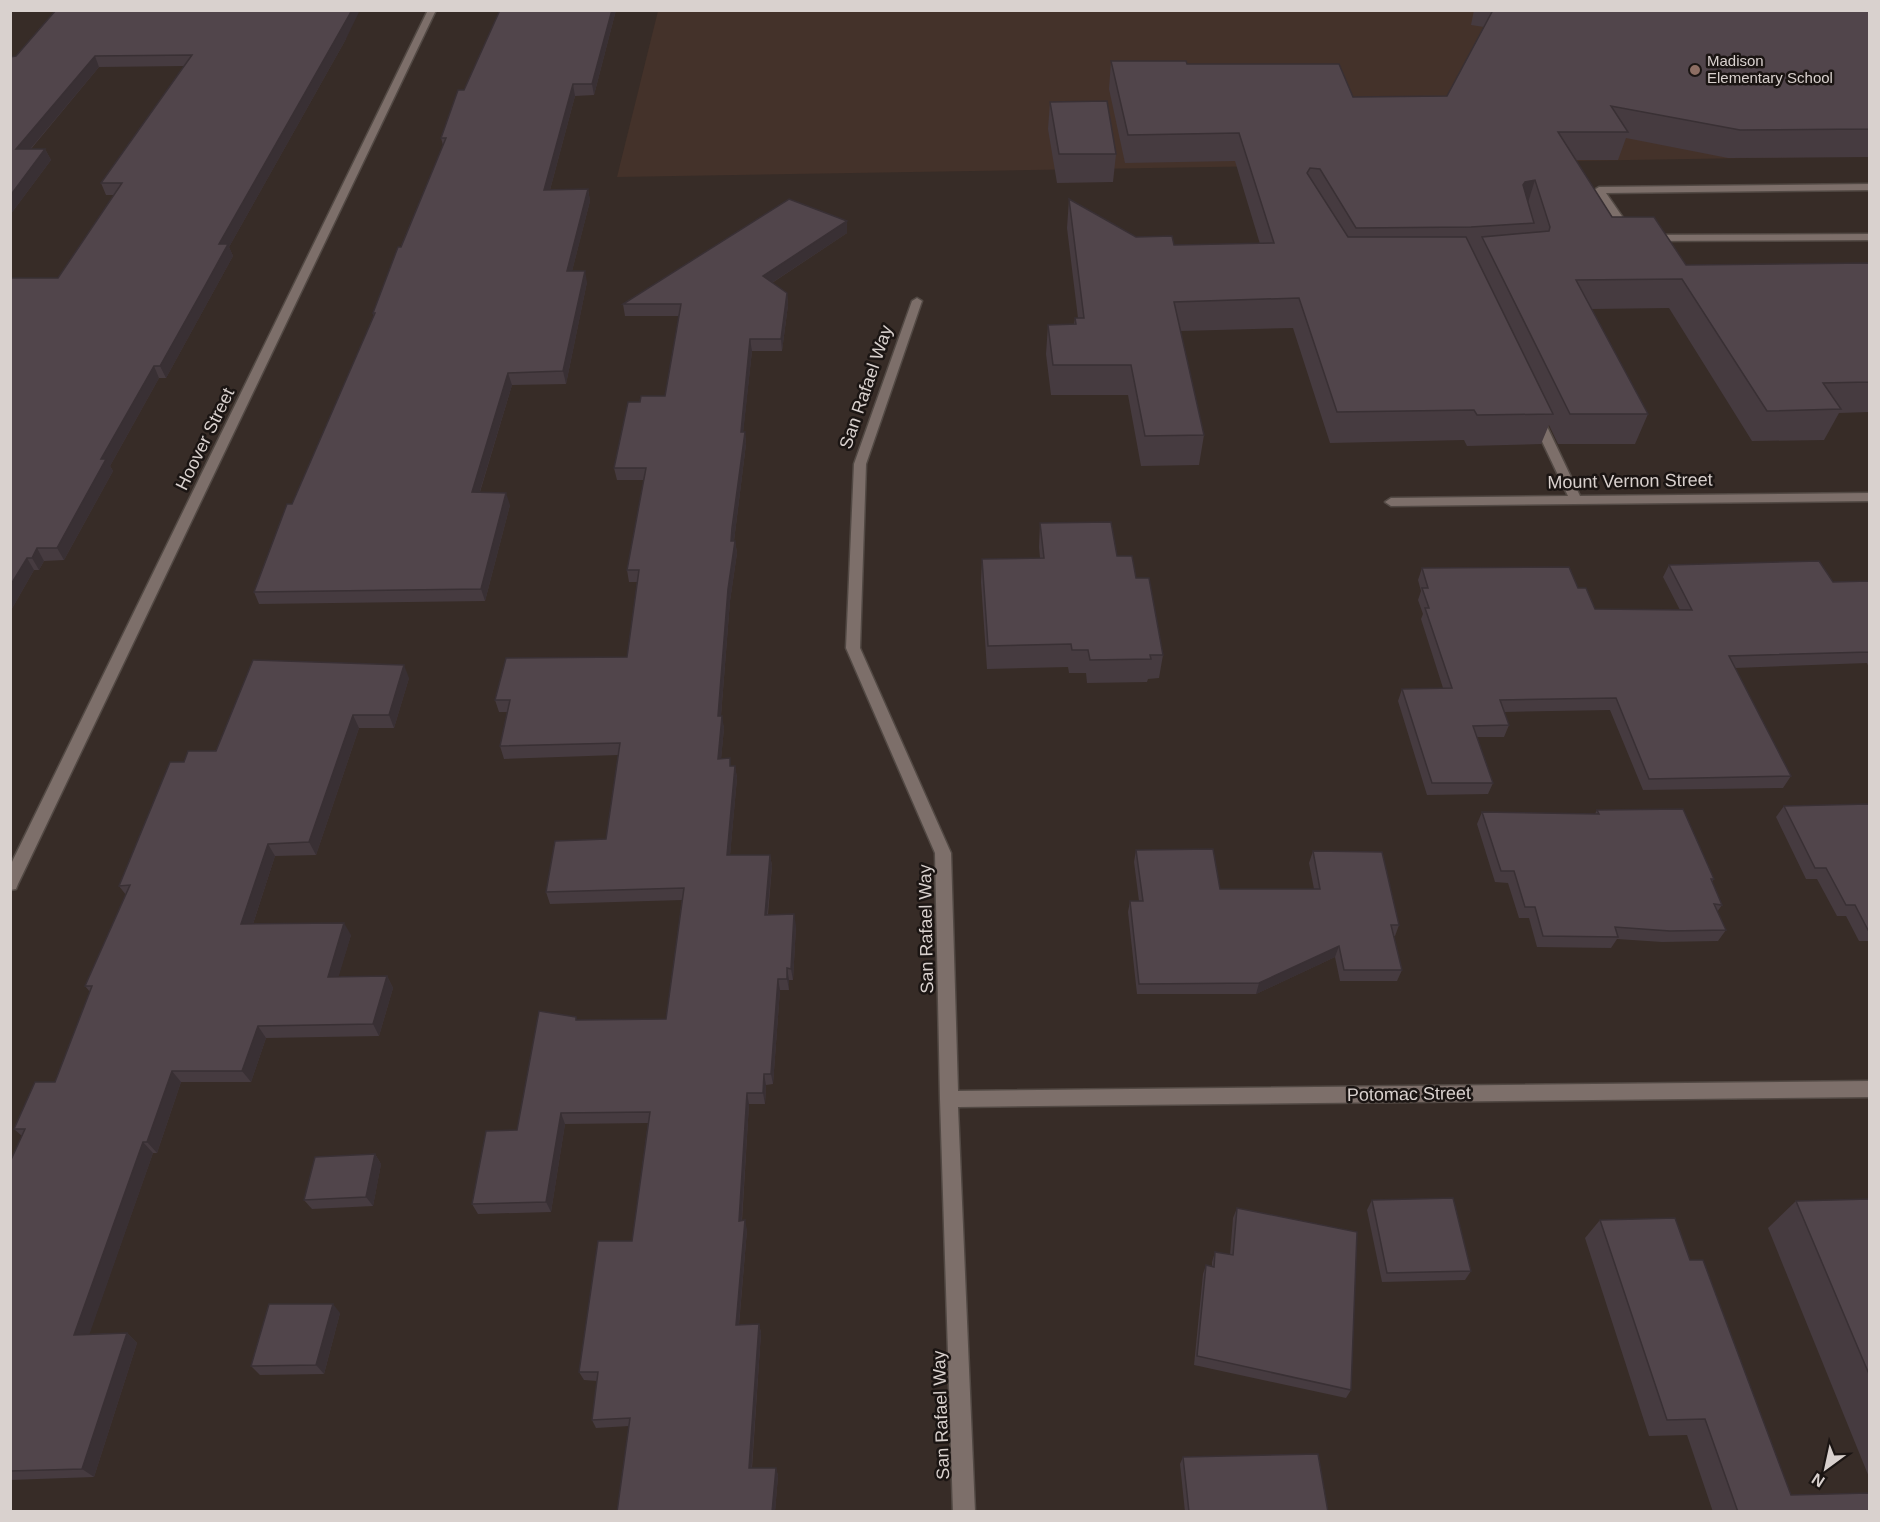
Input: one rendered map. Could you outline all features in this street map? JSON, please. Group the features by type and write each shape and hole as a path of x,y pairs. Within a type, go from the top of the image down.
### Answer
{"street":[{"name":"Hoover Street","path":"10,884 432,10"},
{"path":"1869,187 1599,190 1632,238 1869,237"},
{"name":"San Rafael Way","path":"917,301 860,464 853,648 943,853 949,1099 964,1512"},
{"path":"1530,402 1576,500"},
{"name":"Mount Vernon Street","path":"1391,502 1869,497"},
{"name":"Potomac Street","path":"949,1099 1869,1089"}],"shaded area":[{"path":"658,11 1869,11 1869,156 617,177"}],"building":[{"path":"56,10 352,10 219,244 228,244 206,284 160,366 154,366 101,459 106,459 57,548 37,548 32,558 27,558 10,586 10,278 58,278 122,183 101,183 192,55 95,56 16,149 45,149 10,196 10,57 16,56"},
{"path":"500,10 612,10 592,84 573,84 544,190 588,189 567,271 585,271 563,371 508,373 472,492 506,493 481,589 254,592 287,504 292,504 375,313 373,313 398,247 401,247 446,138 441,138 458,90 464,90"},
{"path":"1493,10 1869,10 1869,129 1740,130 1611,106 1628,132 1558,132 1612,217 1654,217 1686,265 1869,263 1869,382 1823,383 1841,409 1767,411 1682,279 1576,280 1648,414 1570,414 1482,237 1549,231 1550,227 1535,180 1525,182 1523,185 1534,223 1471,227 1356,228 1320,169 1310,168 1307,173 1348,237 1466,237 1553,414 1477,415 1474,410 1337,412 1299,298 1174,302 1204,435 1145,436 1131,365 1053,365 1048,325 1076,324 1075,318 1084,318 1069,199 1136,237 1172,236 1174,245 1274,243 1239,133 1128,135 1111,61 1186,61 1187,64 1339,64 1353,97 1447,96"},
{"path":"1107,101 1116,154 1059,154 1050,102"},
{"path":"789,199 847,221 763,276 787,293 781,339 750,339 741,432 745,432 732,528 731,541 735,541 728,589 718,716 722,716 718,759 730,758 730,766 735,766 727,855 770,855 765,915 794,914 791,969 787,968 787,979 778,979 771,1074 764,1074 763,1093 747,1093 739,1221 745,1220 736,1325 759,1324 749,1468 776,1468 772,1512 617,1512 630,1418 592,1420 598,1372 579,1372 598,1241 632,1241 650,1112 561,1113 546,1202 472,1204 486,1131 517,1130 539,1011 576,1017 576,1020 666,1019 684,888 546,892 555,841 606,839 620,743 500,746 510,700 495,700 506,658 627,657 639,570 627,570 646,468 614,468 628,402 640,402 641,396 665,396 681,304 623,304"},
{"path":"1111,522 1117,556 1132,556 1136,578 1149,578 1163,655 1150,655 1151,659 1090,660 1088,650 1072,650 1071,644 988,646 982,559 1044,558 1040,523"},
{"path":"1819,561 1833,582 1869,581 1869,652 1729,656 1791,776 1649,779 1616,698 1500,700 1509,725 1473,726 1493,783 1432,783 1402,689 1452,688 1425,608 1429,608 1422,588 1428,588 1422,568 1569,567 1578,588 1586,588 1595,609 1692,610 1669,565"},
{"path":"253,660 404,665 389,715 353,715 309,842 268,844 241,924 344,923 328,977 387,976 373,1024 258,1026 242,1071 172,1071 147,1142 143,1142 74,1335 127,1333 82,1469 10,1471 10,1162 25,1129 14,1129 35,1082 55,1082 92,986 85,986 130,885 119,886 170,762 184,762 188,751 216,751"},
{"path":"1869,804 1868,930 1855,905 1846,905 1826,868 1815,868 1784,806"},
{"path":"1683,809 1714,879 1711,879 1722,905 1714,904 1726,930 1670,931 1615,927 1618,937 1543,936 1535,907 1525,907 1514,871 1501,871 1482,812 1599,814 1597,810"},
{"path":"1213,849 1220,889 1320,889 1313,851 1382,852 1399,925 1391,925 1402,970 1344,970 1339,946 1259,983 1139,984 1130,901 1143,901 1136,850"},
{"path":"375,1154 366,1197 304,1200 315,1157"},
{"path":"1453,1198 1471,1271 1387,1273 1372,1200"},
{"path":"1869,1199 1869,1374 1796,1201"},
{"path":"1237,1208 1357,1232 1351,1390 1197,1356 1206,1265 1214,1267 1215,1252 1233,1255"},
{"path":"1675,1218 1690,1260 1703,1260 1791,1495 1869,1493 1869,1512 1738,1512 1705,1419 1667,1420 1600,1220"},
{"path":"269,1304 333,1304 316,1365 251,1366"},
{"path":"1318,1454 1328,1512 1189,1512 1183,1457"}],"place":[{"name":"Madison Elementary School","path":"1695,70"}]}
